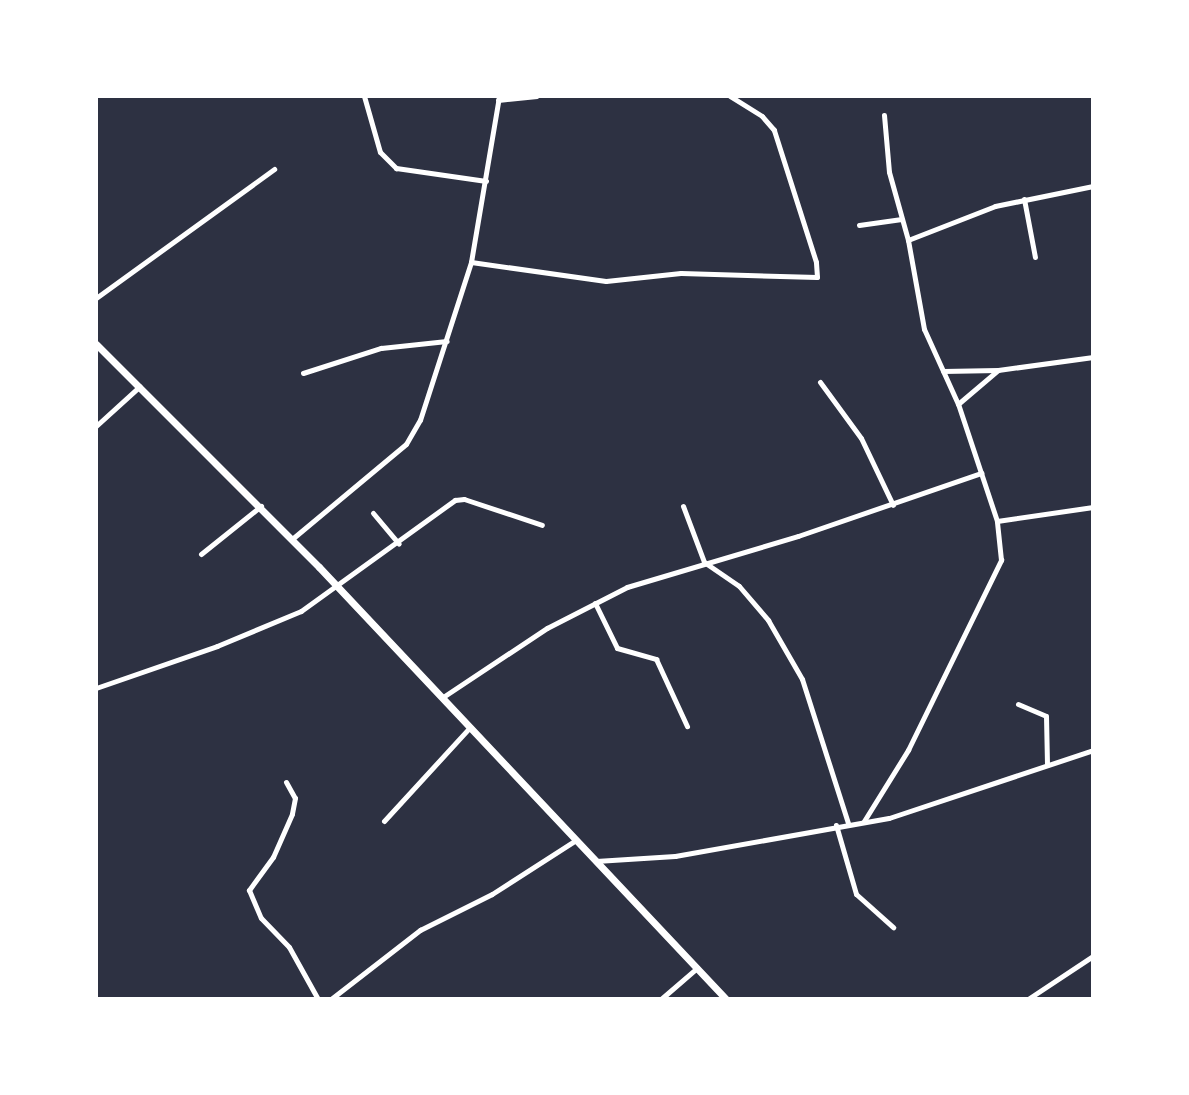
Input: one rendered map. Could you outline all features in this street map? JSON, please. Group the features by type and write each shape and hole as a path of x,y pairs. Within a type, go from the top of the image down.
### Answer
{"street":[{"path":"364,96 380,152 396,168 486,181"},
{"path":"292,539 406,444 420,420 471,262 499,98 537,96"},
{"path":"471,262 606,281 687,273 817,276 817,262 774,130 762,116 730,96"},
{"path":"864,821 908,750 999,569 997,521 958,404 924,329 908,240 888,164 884,115"},
{"path":"96,298 274,169"},
{"path":"908,240 995,206 1093,186"},
{"path":"1024,199 1035,257"},
{"path":"859,225 902,219"},
{"path":"303,373 381,348 447,341"},
{"path":"96,344 261,506 726,999"},
{"path":"943,370 998,370 1093,357"},
{"path":"958,404 998,370"},
{"path":"820,382 861,438 893,505"},
{"path":"96,426 140,386"},
{"path":"443,696 595,603 627,587 893,505 981,473"},
{"path":"96,688 273,624 337,586 399,544 446,506 464,499 542,525"},
{"path":"201,554 261,506"},
{"path":"682,506 704,562 739,586 778,636 802,679 848,824"},
{"path":"997,521 1093,507"},
{"path":"373,513 399,544"},
{"path":"595,603 617,648 656,659 687,726"},
{"path":"1018,704 1046,716 1047,765"},
{"path":"384,821 470,727"},
{"path":"595,861 675,856 864,821 952,800 1093,750"},
{"path":"286,782 295,799 292,814 273,857 249,890 261,918 289,947 317,999"},
{"path":"836,825 856,894 892,927"},
{"path":"331,999 420,930 492,894 576,840"},
{"path":"1028,999 1093,956"},
{"path":"661,999 697,968"}]}
